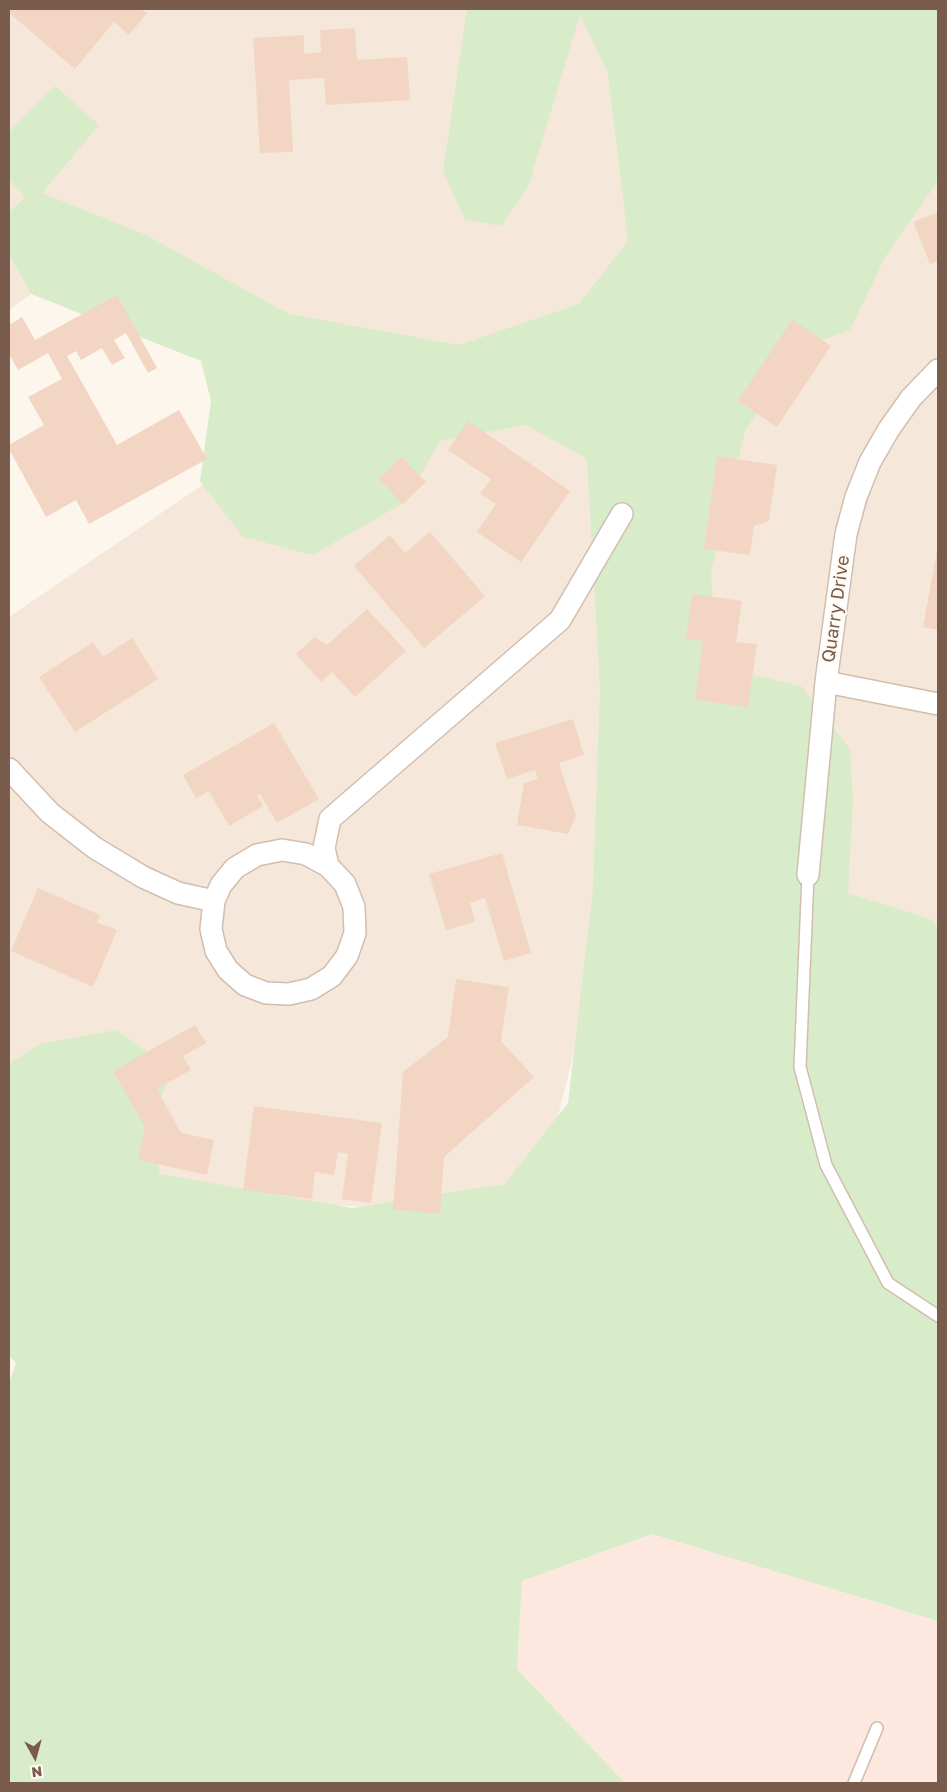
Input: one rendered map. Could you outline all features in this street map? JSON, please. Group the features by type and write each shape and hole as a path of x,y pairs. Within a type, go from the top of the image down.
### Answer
{"street":[{"name":"Quarry Drive","path":"808,875 826,682 846,534 856,497 870,462 888,429 911,398 938,370"},
{"path":"328,866 324,848 330,819 560,620 622,514"},
{"path":"826,682 938,704"},
{"path":"12,780 50,814 95,848 144,877 178,892 214,901"},
{"path":"282,850 306,854 328,866 345,884 354,907 355,933 347,956 332,976 311,990 289,994 266,993 245,985 228,970 216,951 211,929 214,901 221,885 236,868 257,855 282,850"}],"lane":[{"path":"808,875 800,1067 826,1165 888,1283 938,1316"},
{"path":"854,1783 877,1728"}],"shaded area":[{"path":"9,9 938,9 938,1357 649,754 534,1211 62,1198 9,1113 9,617 391,356 9,232"},
{"path":"9,255 31,294 9,310"},
{"path":"652,1534 938,1621 938,1783 625,1783 517,1669 522,1581"}],"green space":[{"path":"467,9 938,9 938,181 885,257 850,330 798,349 745,431 711,572 714,621 729,669 801,686 850,749 853,802 848,893 933,920 938,930 938,1621 652,1534 522,1581 517,1669 625,1783 9,1783 9,1383 16,1363 9,1356 9,1064 40,1044 116,1030 173,1069 149,1124 160,1174 352,1208 505,1184 568,1103 593,888 600,690 587,459 526,425 440,441 405,502 313,555 243,537 200,481 211,401 201,361 31,294 9,255 9,212 26,197 9,180 9,132 55,86 99,125 42,193 144,234 289,314 459,345 579,304 628,241 608,73 580,15 528,187 501,226 465,220 443,171"}],"building":[{"path":"9,9 141,9 147,13 129,35 114,22 75,69 9,13"},
{"path":"355,28 357,60 407,57 410,100 326,105 324,78 289,80 293,152 260,153 253,38 304,35 304,54 321,52 320,30"},
{"path":"938,212 938,261 930,264 913,222"},
{"path":"117,295 157,368 148,373 126,333 114,340 125,358 112,365 102,348 81,360 76,351 67,356 117,445 179,410 207,459 89,524 76,500 46,517 9,449 9,445 44,425 28,397 62,379 48,353 18,370 9,354 9,325 22,317 35,340"},
{"path":"792,320 831,346 777,427 738,401"},
{"path":"468,421 570,491 521,562 477,532 496,504 480,494 491,479 448,450"},
{"path":"717,456 777,465 769,521 754,526 750,555 704,549"},
{"path":"401,457 426,482 403,504 379,479"},
{"path":"430,532 485,596 424,648 354,566 390,535 405,553"},
{"path":"938,551 938,630 923,627"},
{"path":"692,594 742,601 736,642 757,644 748,707 695,700 703,641 686,639"},
{"path":"367,609 406,651 355,697 332,672 321,682 296,654 315,637 327,645"},
{"path":"132,638 158,679 75,732 39,677 93,642 103,657"},
{"path":"573,719 584,755 559,763 576,816 568,834 517,825 524,783 538,779 535,770 507,779 495,743"},
{"path":"274,723 319,799 277,823 260,794 257,796 263,806 229,826 209,791 196,798 183,775"},
{"path":"502,853 531,953 504,961 485,898 470,903 475,922 446,930 429,874"},
{"path":"38,888 100,915 97,922 117,930 93,987 11,951"},
{"path":"456,979 509,987 501,1041 534,1077 444,1157 440,1214 393,1210 403,1072 448,1037"},
{"path":"195,1025 206,1043 183,1056 191,1070 157,1089 181,1133 214,1140 207,1175 138,1160 145,1127 113,1071"},
{"path":"254,1106 382,1123 371,1203 342,1199 348,1154 338,1152 334,1175 315,1172 312,1199 243,1190"}]}
